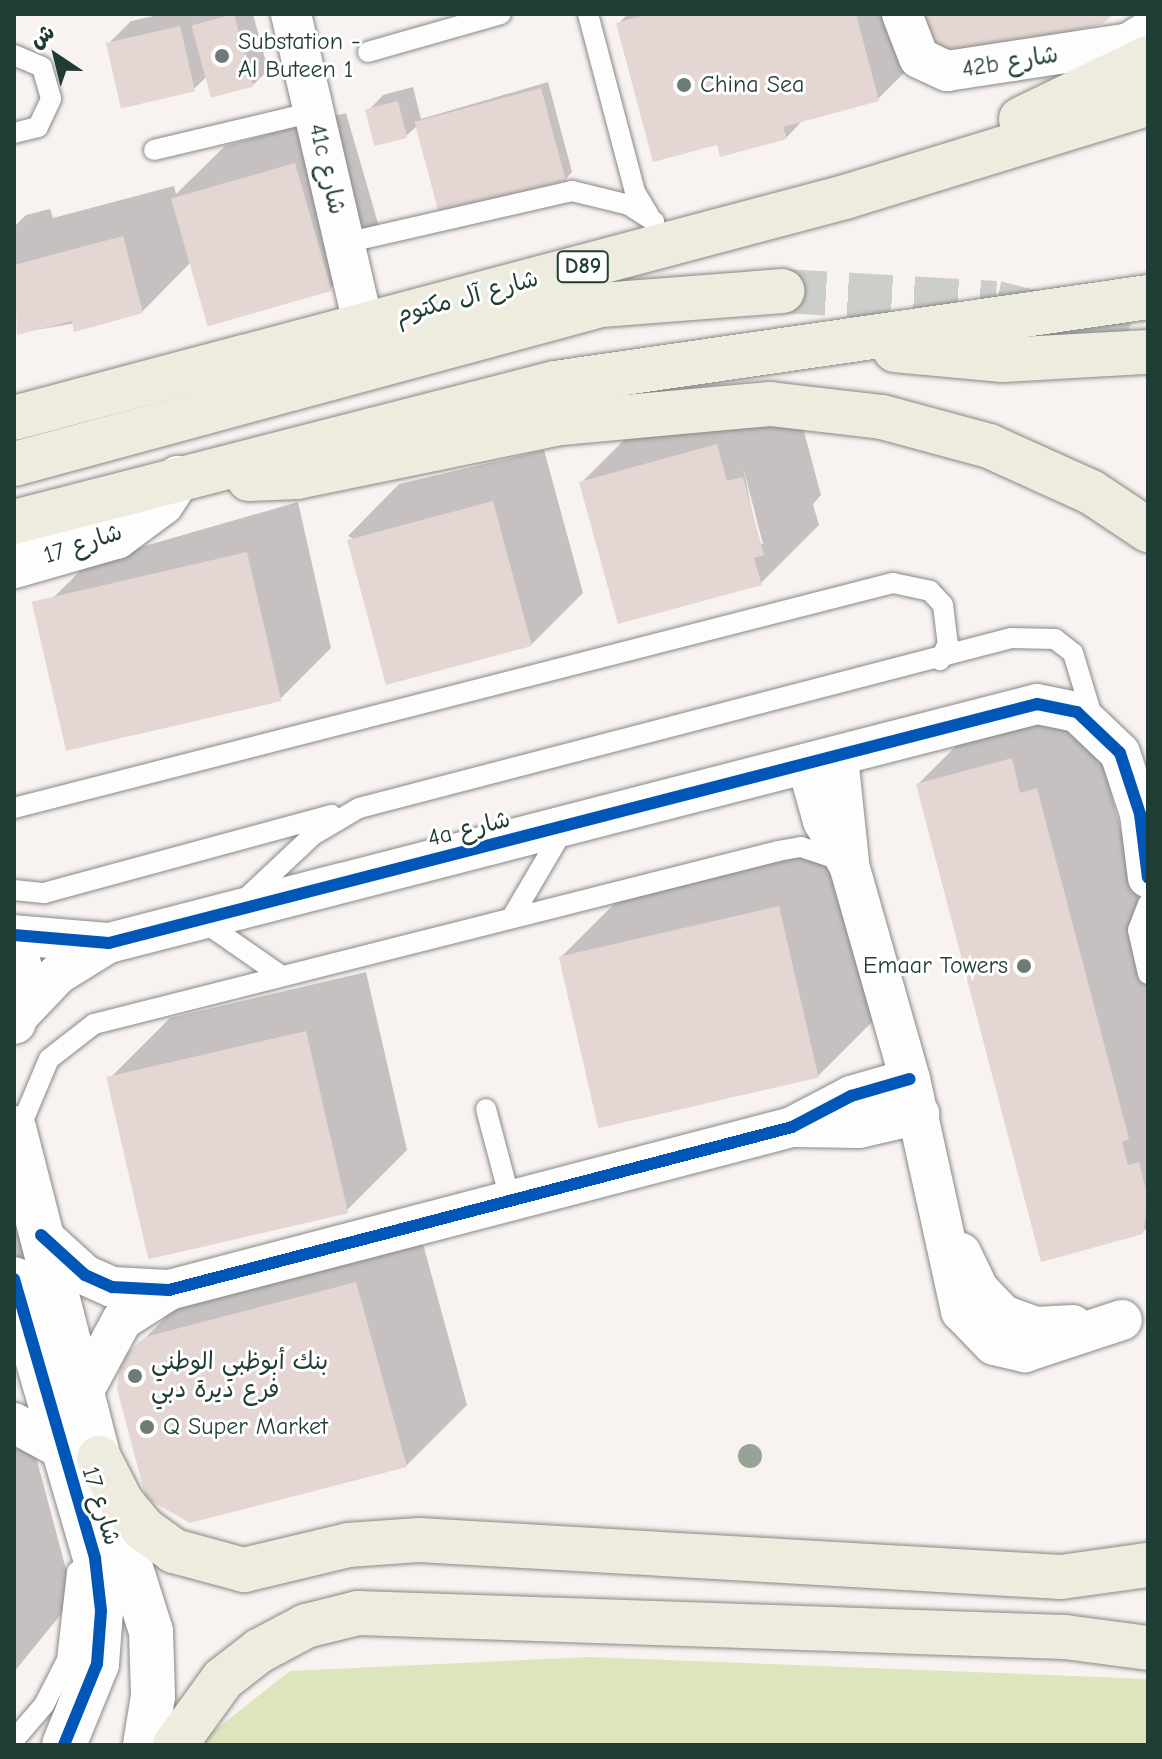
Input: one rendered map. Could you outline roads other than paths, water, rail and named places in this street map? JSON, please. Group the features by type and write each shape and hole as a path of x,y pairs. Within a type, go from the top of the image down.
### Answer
{"main road":[{"path":"845,197 1095,90 1148,58"},
{"name":"شارع آل مكتوم","path":"14,418 845,197 1148,104"},
{"path":"14,464 601,305 782,291"},
{"path":"14,522 182,476 555,383 861,342 1148,297"},
{"path":"861,342 955,358 1148,352"},
{"path":"182,476 297,477 561,423 770,404 882,417 989,446 1091,492 1148,530"},
{"path":"78,1465 145,1530 174,1551 244,1570 348,1545 419,1540 1061,1577 1148,1565"},
{"path":"175,1745 223,1679 259,1651 306,1626 358,1613 1065,1637 1148,1648"}],"street":[{"name":"41c شارع","path":"291,14 363,323"},
{"name":"42b شارع","path":"902,14 919,58 947,71 1129,43 1148,31"},
{"name":"شارع 17","path":"14,566 116,537 162,503 182,476"},
{"path":"932,732 1037,704 1094,722 1128,772 1145,865"},
{"path":"932,732 1032,725 1068,733 1106,770 1122,820 1145,865"},
{"name":"4a شارع","path":"15,1019 58,974 109,943 932,732"},
{"path":"823,761 823,821 849,865 915,1096 947,1224 961,1311 994,1345 1041,1350 1141,1315"},
{"name":"4a شارع","path":"14,935 109,943"},
{"path":"14,949 24,979 15,1019"},
{"path":"41,1235 85,1275 112,1287 169,1290 792,1127 851,1096 915,1096"},
{"name":"شارع 17","path":"15,1134 82,1394 78,1465 101,1611 97,1664 64,1745"},
{"name":"شارع 17","path":"14,1279 20,1335 151,1631 153,1696 145,1745"},
{"path":"82,1394 122,1320 169,1290"},
{"path":"14,1423 78,1465"}],"lane":[{"path":"368,52 501,14"},
{"path":"588,14 635,192 654,221"},
{"path":"14,55 42,67 51,99 38,127 14,133"},
{"path":"154,150 314,112"},
{"path":"345,243 572,191 629,205 654,221 695,238"},
{"path":"14,808 893,583 930,591 943,605 948,643 940,660"},
{"path":"14,890 44,893 359,808 940,660 1011,638 1055,639 1083,673 1094,722"},
{"path":"280,975 216,916 313,835 359,808"},
{"path":"512,917 565,827"},
{"path":"15,1134 33,1082 69,1039 121,1015 778,851 826,851 849,865"},
{"path":"1148,904 1138,930 1148,974"},
{"path":"486,1109 511,1203"},
{"path":"14,1740 44,1705 67,1660 78,1610 78,1465"}],"tunnel":[{"path":"782,291 996,303 1083,324 1148,352"}],"place":[{"name":"Substation - Al Buteen 1","path":"222,56"},
{"name":"China Sea","path":"684,85"},
{"name":"Emaar Towers","path":"1024,966"},
{"name":"بنك أبوظبي الوطني فرع ديرة دبي","path":"135,1376"},
{"name":"Q Super Market","path":"147,1427"}]}
